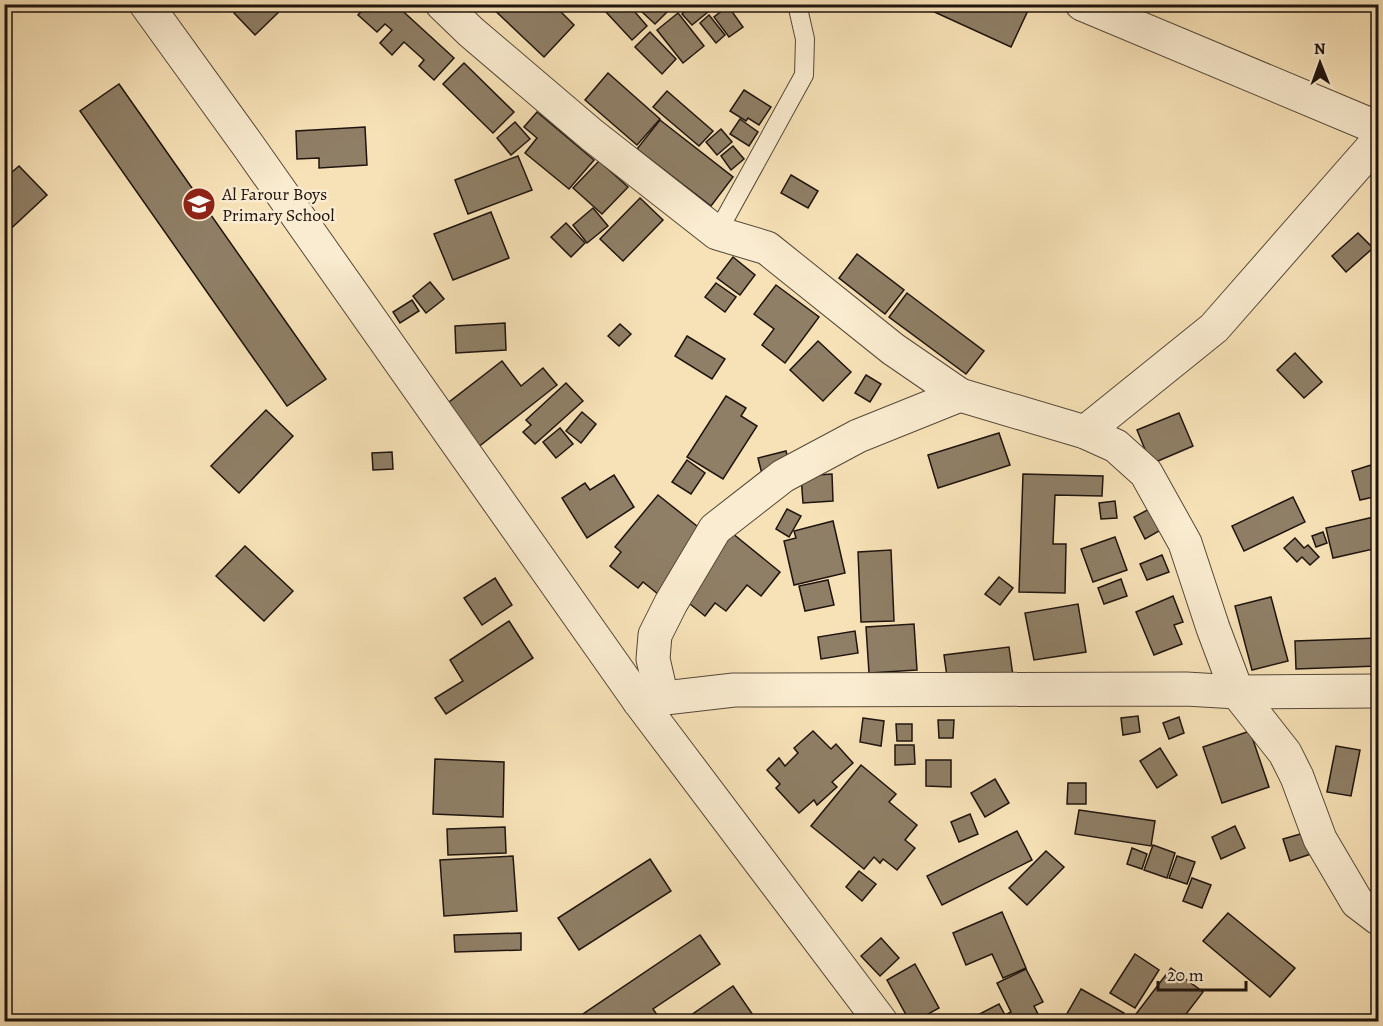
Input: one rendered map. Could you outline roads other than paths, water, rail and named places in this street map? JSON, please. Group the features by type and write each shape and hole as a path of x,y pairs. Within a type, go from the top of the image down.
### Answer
{"street":[{"path":"146,4 651,700 881,1022"},
{"path":"442,4 471,32 592,135 717,233 767,249 893,350 960,395 1085,432 1116,446 1146,473 1185,543 1237,692 1285,753 1297,777 1320,839 1358,902 1378,918"},
{"path":"1082,4 1378,128"},
{"path":"1085,432 1214,328 1378,141"},
{"path":"651,700 655,635 671,603 715,530 783,476 858,436 960,395"},
{"path":"651,700 735,690 1378,691"}],"lane":[{"path":"717,233 804,75 805,39 797,4"}],"place":[{"name":"Al Farour Boys Primary School","path":"199,204"}]}
